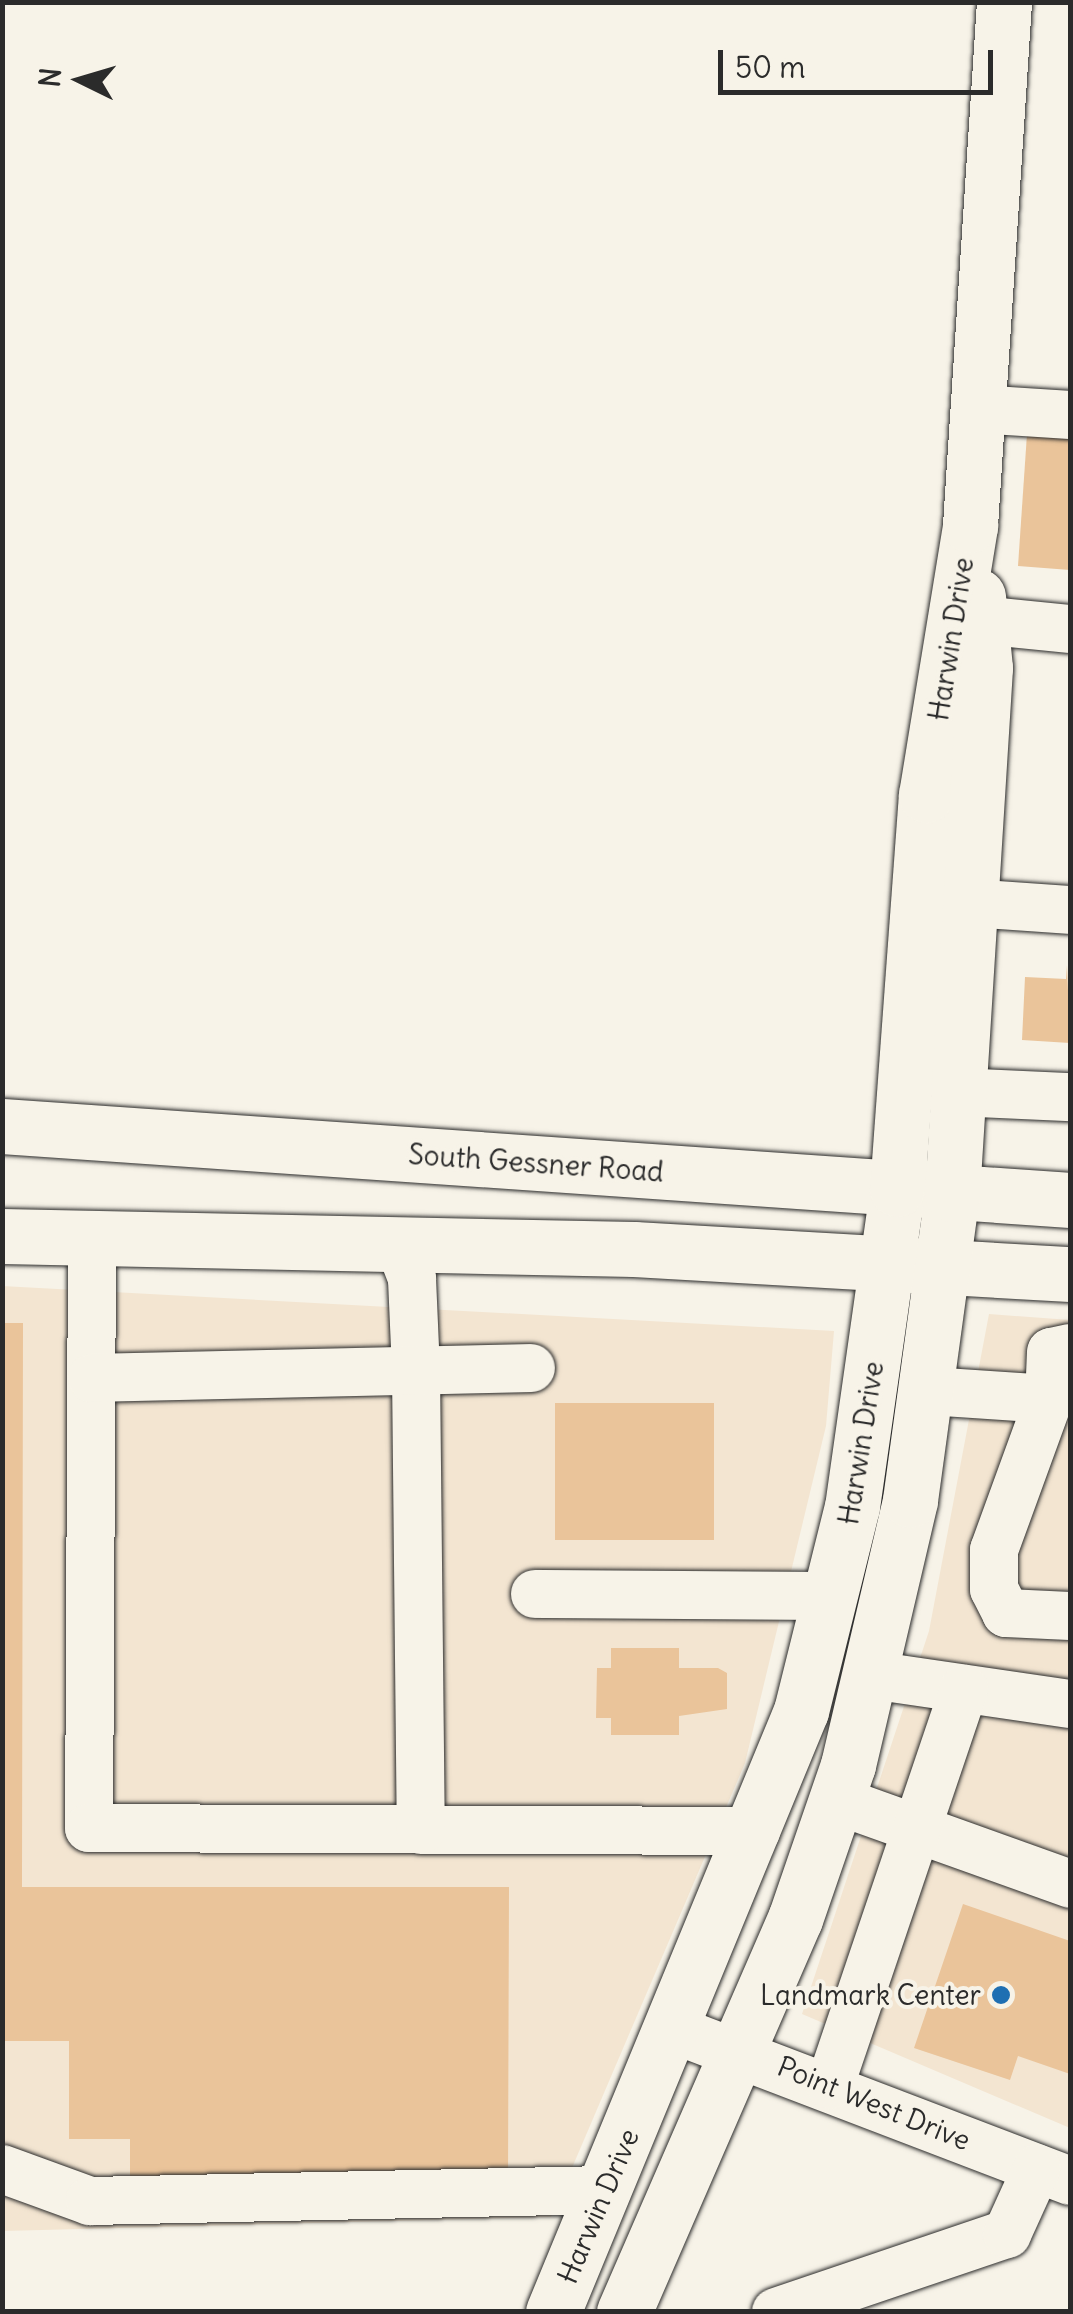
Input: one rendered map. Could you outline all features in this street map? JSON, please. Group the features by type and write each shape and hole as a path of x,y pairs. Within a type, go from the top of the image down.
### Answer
{"main road":[{"name":"Harwin Drive","path":"639,2307 836,1800 871,1675 929,1391 952,1194 970,903 959,726 1004,2"},
{"name":"Harwin Drive","path":"553,2312 756,1831 834,1596 889,1263 959,726 980,620 970,525"},
{"name":"South Gessner Road","path":"2,1126 1070,1200"},
{"path":"2,1236 92,1244 400,1247 889,1263 1070,1274"}],"street":[{"path":"977,409 1070,415"},
{"path":"980,620 1070,629"},
{"path":"970,903 1070,910"},
{"path":"958,1092 1070,1096"},
{"path":"92,1244 89,1828 756,1831"},
{"path":"400,1247 416,1371 421,1830"},
{"path":"1070,1348 1052,1352 1048,1399 994,1550 994,1589 1006,1613 1070,1616"},
{"path":"92,1378 531,1368"},
{"path":"929,1391 1048,1399"},
{"path":"534,1594 834,1596"},
{"path":"871,1675 1070,1704"},
{"path":"830,2085 964,1690"},
{"path":"836,1800 1070,1884"},
{"name":"Point West Drive","path":"675,2030 737,2048 1054,2174"},
{"path":"2,2169 90,2200 605,2190"},
{"path":"776,2312 1007,2234 1054,2174"}],"shaded area":[{"path":"2,1286 834,1331 826,1426 745,1763 551,2217 3,2231"},
{"name":"Landmark Center","path":"989,1314 1070,1320 1070,2128 802,2014 929,1631"}],"building":[{"path":"1027,434 1070,437 1070,570 1018,566"},
{"path":"1067,965 1070,1043 1022,1040 1025,977 1066,979"},
{"path":"2,1323 23,1323 22,1887 509,1887 508,2179 130,2178 130,2139 69,2139 69,2041 2,2041"},
{"path":"555,1403 714,1403 714,1540 555,1540"},
{"path":"611,1648 679,1648 679,1668 718,1668 727,1673 727,1709 679,1716 679,1735 611,1735 611,1718 596,1718 597,1668 611,1668"},
{"name":"Landmark Center","path":"963,1904 1070,1941 1070,2074 1018,2056 1010,2080 914,2048"}],"place":[{"name":"Landmark Center","path":"1001,1995"}]}
